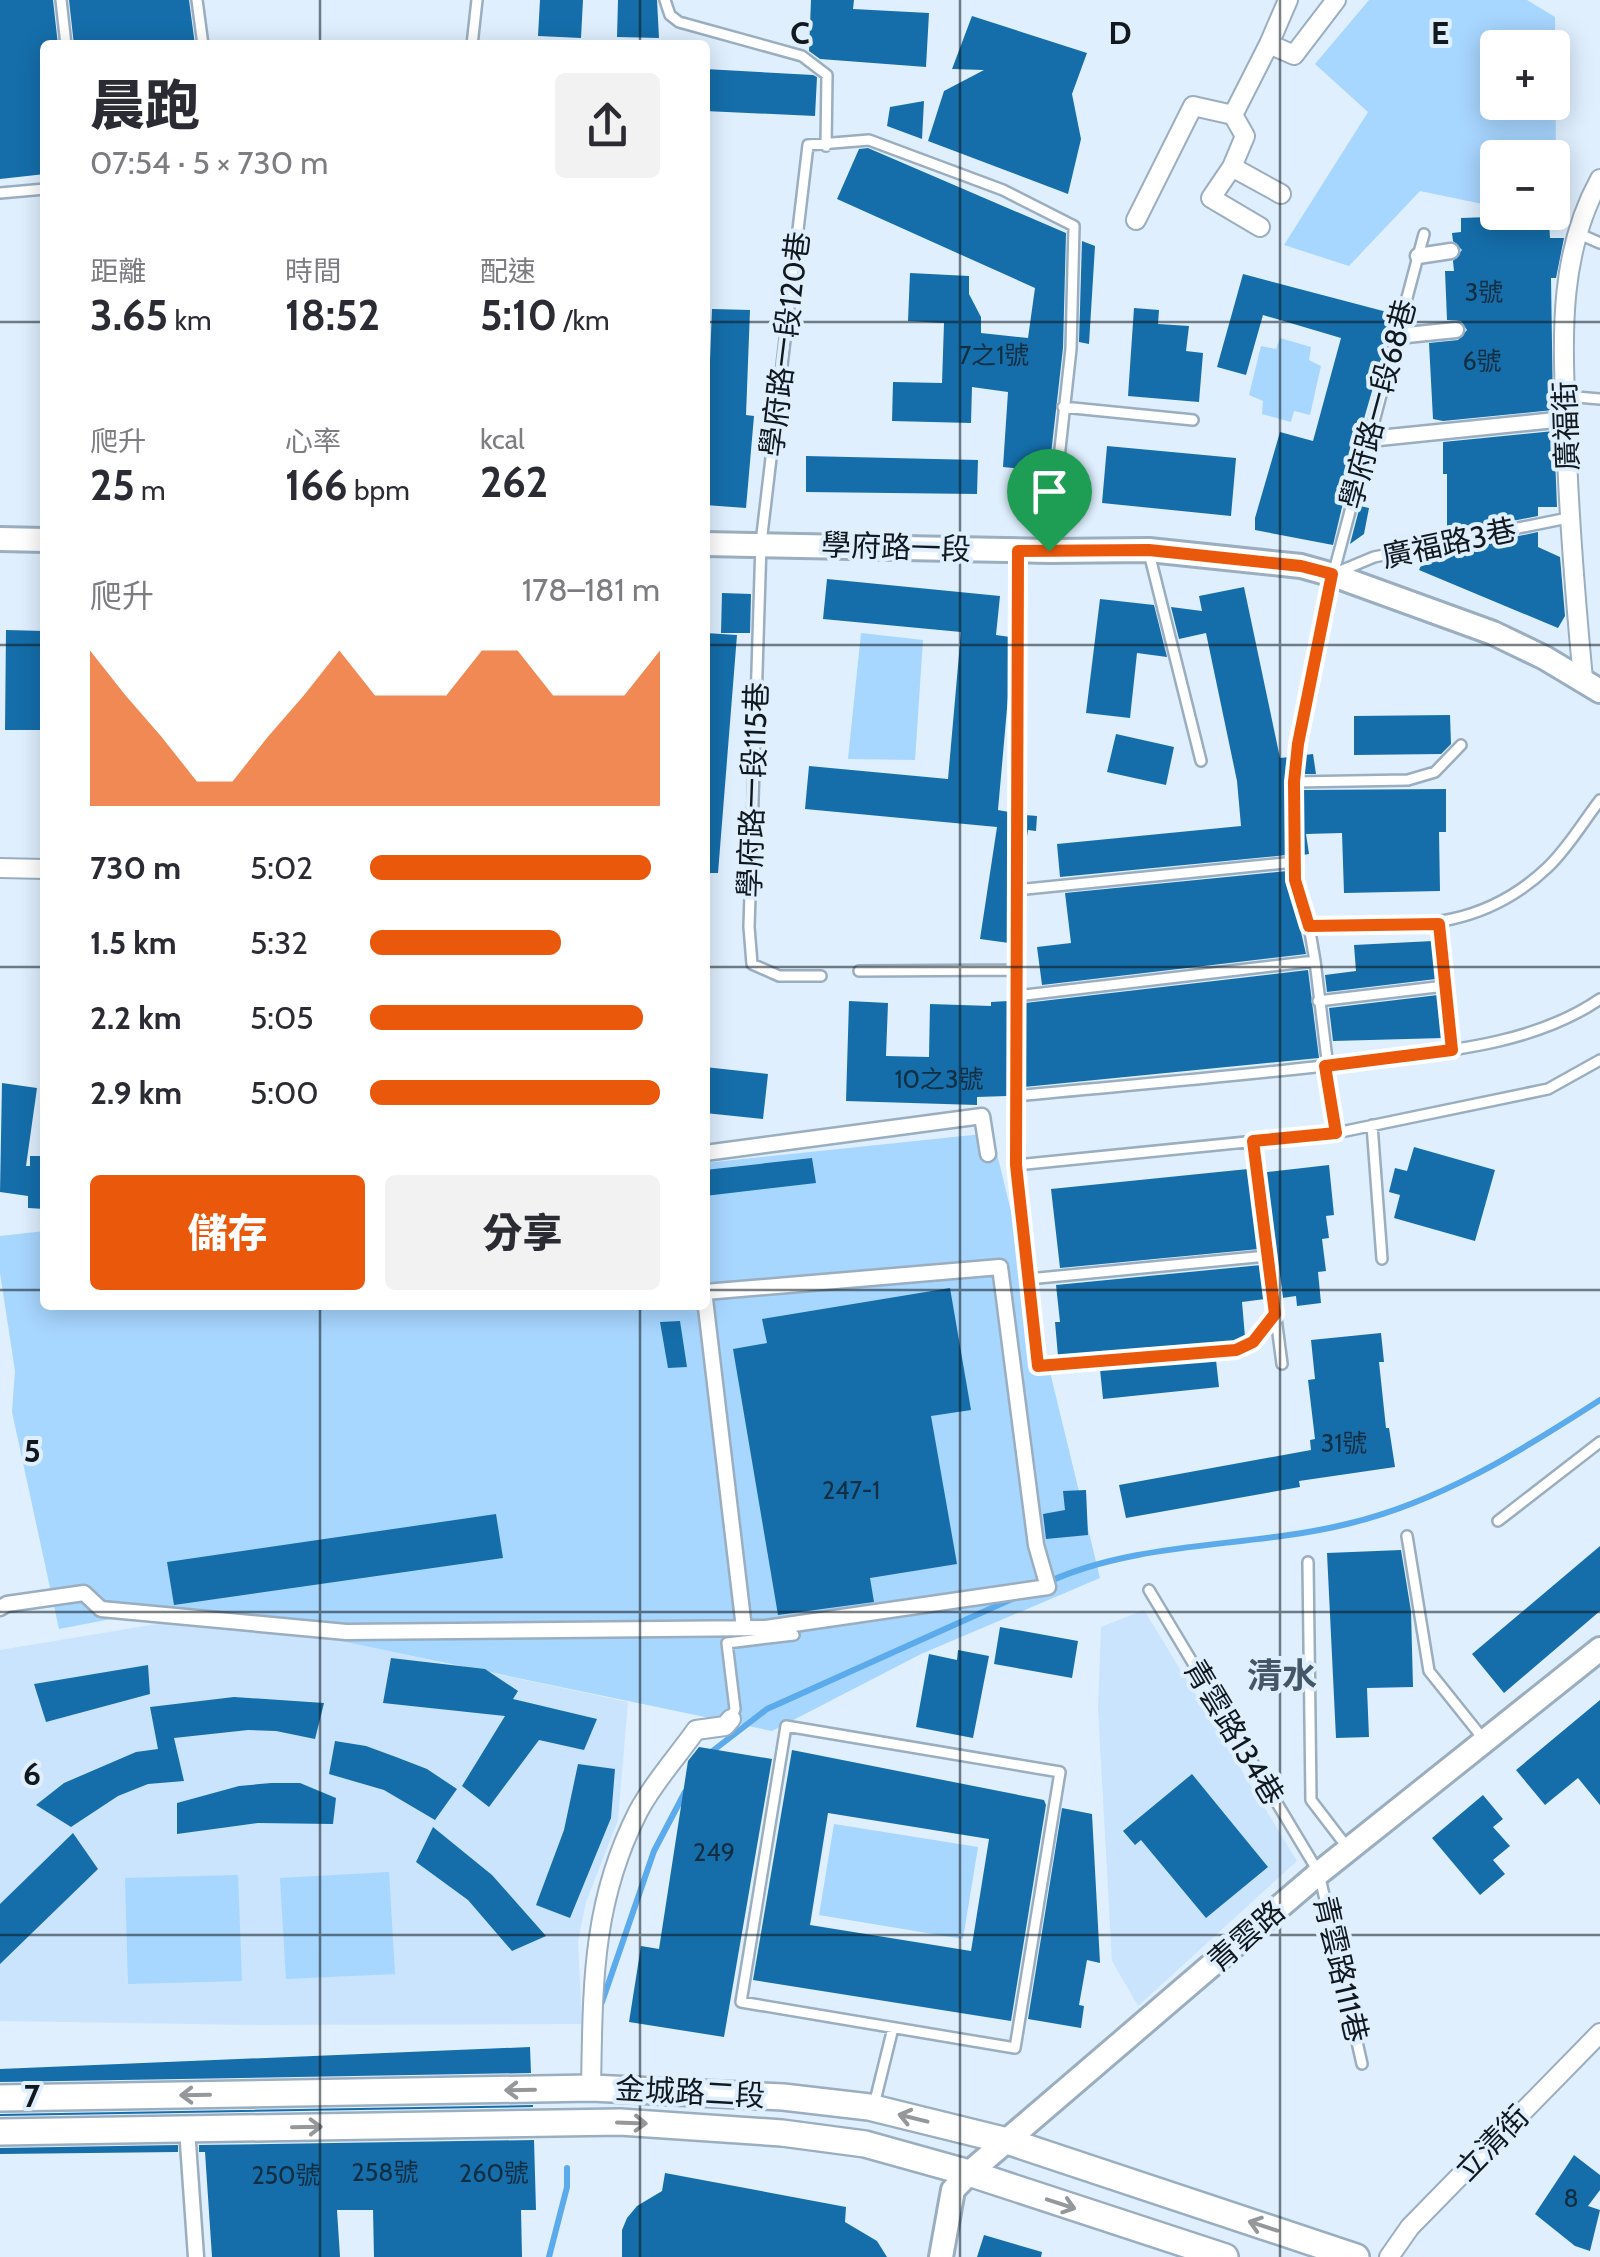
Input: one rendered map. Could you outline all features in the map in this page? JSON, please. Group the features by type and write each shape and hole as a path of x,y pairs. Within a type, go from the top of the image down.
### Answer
{"main road":[{"name":"金城路二段","path":"0,2098 591,2088 783,2097 874,2108 1008,2141 1356,2257"},
{"name":"金城路二段","path":"0,2132 652,2124 782,2133 865,2144 968,2173 1225,2257"}],"street":[{"path":"1233,115 1288,0"},
{"path":"1270,44 1294,55 1336,0"},
{"path":"1136,220 1194,106 1233,115 1246,136 1232,167 1211,198 1260,228"},
{"path":"1232,167 1280,194"},
{"name":"廣福街","path":"1592,685 1568,518 1562,316 1568,263 1576,234 1583,210 1600,180"},
{"path":"1418,256 1451,251"},
{"path":"1397,336 1456,330"},
{"path":"1369,438 1566,419"},
{"path":"0,538 40,540"},
{"name":"學府路一段","path":"710,544 1149,550 1281,564 1332,574 1492,633 1592,685"},
{"path":"0,868 40,868"},
{"path":"710,1152 982,1116 988,1154"},
{"path":"0,1608 84,1593 101,1609 346,1632 766,1628 1048,1587 1036,1544 1000,1267 710,1296"},
{"path":"707,1310 744,1628"},
{"name":"青雲路","path":"941,2257 954,2190 968,2173 1320,1873 1600,1648"},
{"path":"591,2088 594,1970 602,1904 624,1844 640,1808 696,1730 725,1726 731,1719"},
{"name":"立清街","path":"1389,2257 1410,2227 1600,2033"},
{"path":"187,2129 196,2257"}],"lane":[{"path":"60,0 65,40"},
{"path":"197,0 202,40"},
{"path":"473,40 477,0"},
{"path":"665,0 670,16 679,22 802,56 818,65 826,74 826,146 868,140 1003,190 1074,226 1072,349 1049,551"},
{"name":"學府路一段120巷","path":"761,543 808,145 826,146"},
{"path":"0,193 40,190"},
{"name":"學府路一段68巷","path":"1336,1133 1309,926 1295,880 1294,782 1332,574 1424,234"},
{"path":"1576,234 1600,243"},
{"path":"1565,396 1600,399"},
{"path":"1063,407 1193,420"},
{"name":"廣福路3巷","path":"1332,574 1374,557 1568,518"},
{"name":"學府路一段115巷","path":"761,543 749,927 752,964 779,976 822,976"},
{"path":"1149,550 1201,761"},
{"path":"1018,551 1016,1165 1038,1366 1236,1350 1253,1342 1275,1314"},
{"path":"1294,782 1408,780 1435,772 1461,744"},
{"path":"1309,926 1439,924 1506,902 1550,866 1600,800"},
{"path":"1016,890 1295,862"},
{"path":"1439,924 1452,1050"},
{"path":"1016,996 1314,961"},
{"path":"859,970 1016,970"},
{"path":"1318,1001 1445,986"},
{"path":"1015,1096 1325,1066 1484,1046 1580,1013 1600,999"},
{"path":"1016,1165 1336,1133 1548,1089 1600,1060"},
{"path":"1372,1124 1382,1259"},
{"path":"1253,1141 1282,1364"},
{"path":"1028,1279 1267,1256"},
{"path":"1498,1521 1600,1442"},
{"path":"1408,1536 1429,1671 1484,1741"},
{"path":"1308,1562 1310,1800 1348,1850"},
{"name":"青雲路134巷","path":"1149,1590 1320,1873"},
{"path":"731,1719 735,1709 727,1643 794,1636"},
{"path":"786,1726 1060,1772 1015,2048 892,2028 741,2002 786,1726"},
{"name":"青雲路111巷","path":"1320,1873 1362,2064"},
{"path":"874,2108 892,2028"}],"shaded area":[{"path":"1369,0 1527,0 1555,17 1555,30 1480,30 1480,120 1556,120 1556,140 1480,140 1480,203 1420,191 1349,266 1284,245 1368,112 1315,64"},
{"path":"1280,338 1311,347 1309,360 1321,366 1310,415 1294,411 1291,422 1262,414 1263,401 1249,395 1261,346 1276,349"},
{"path":"861,633 923,640 915,760 848,759"},
{"path":"992,1133 1100,1578 921,1654 772,1731 326,1638 127,1616 59,1629 12,1412 15,1371 0,1273 0,1236 40,1232 40,1310 710,1310 710,1162"},
{"path":"1144,1610 1297,1861 1138,2006 1112,1961 1098,1709 1101,1627"},
{"path":"175,1621 326,1638 628,1702 618,1820 586,1902 578,1941 582,2024 0,2021 0,1650"},
{"path":"834,1824 978,1847 963,1939 819,1915"},
{"path":"389,1872 395,1974 286,1979 280,1878"},
{"path":"238,1875 242,1981 128,1984 125,1878"}],"building":[{"path":"0,0 53,0 57,40 40,40 40,175 0,179"},
{"path":"69,0 189,0 194,40 73,40"},
{"path":"540,0 583,0 581,38 538,36"},
{"path":"618,0 657,0 659,38 617,37"},
{"path":"811,0 854,0 853,9 929,13 926,67 820,59 809,51"},
{"path":"972,16 1087,53 1072,94 1081,139 1068,194 928,141 944,91 984,70 952,69"},
{"path":"710,69 813,75 817,77 815,116 710,111"},
{"path":"924,101 922,139 887,126 890,107"},
{"path":"868,148 1066,233 1063,348 1045,507 1022,505 1024,469 1003,467 1008,392 972,387 971,423 892,421 893,382 942,383 944,323 908,321 910,273 969,276 969,294 981,317 981,333 1028,338 1035,288 837,199 859,149"},
{"path":"1480,217 1480,230 1550,230 1550,238 1564,238 1556,278 1551,278 1553,410 1433,419 1429,343 1458,340 1467,330 1461,321 1447,320 1445,271 1454,271 1453,261 1462,250 1453,241 1452,233 1461,232 1461,218"},
{"path":"1082,241 1095,246 1089,344 1079,342"},
{"path":"1243,274 1387,312 1392,322 1333,545 1255,530 1255,518 1280,432 1313,441 1341,338 1263,315 1246,375 1217,367"},
{"path":"1134,308 1159,310 1158,324 1189,326 1186,351 1203,353 1199,402 1128,396"},
{"path":"712,309 750,310 746,415 754,416 746,508 710,505"},
{"path":"1554,431 1557,507 1538,507 1538,516 1447,534 1443,442"},
{"path":"1107,446 1236,458 1231,516 1102,503"},
{"path":"806,456 978,460 977,494 806,492"},
{"path":"1360,506 1369,508 1364,534 1350,544"},
{"path":"1538,532 1538,547 1560,557 1565,616 1558,628 1419,570 1426,555"},
{"path":"827,579 1000,596 996,635 1010,637 998,810 1009,812 1009,943 980,939 997,827 805,809 809,766 948,779 961,632 823,619"},
{"path":"1244,587 1280,758 1289,757 1287,855 1060,877 1057,844 1241,826 1237,781 1206,633 1179,639 1171,607 1202,611 1199,596"},
{"path":"722,593 751,594 750,633 721,633"},
{"path":"1100,599 1154,605 1167,657 1137,653 1130,718 1086,713"},
{"path":"6,630 40,631 40,730 5,730"},
{"path":"710,633 737,635 718,873 710,873"},
{"path":"1450,715 1451,744 1441,754 1354,755 1354,716"},
{"path":"1116,734 1174,747 1166,785 1107,772"},
{"path":"1313,754 1316,774 1304,774 1305,755"},
{"path":"1446,789 1446,832 1439,832 1440,891 1344,893 1342,833 1306,834 1309,854 1303,855 1303,790"},
{"path":"1025,815 1037,816 1036,831 1028,830 1025,849"},
{"path":"1287,871 1306,954 1042,985 1037,947 1071,943 1065,893"},
{"path":"1433,941 1436,979 1327,992 1325,975 1356,971 1354,945"},
{"path":"1308,970 1319,1058 1024,1087 1025,1003"},
{"path":"1438,995 1443,1038 1333,1041 1329,1008"},
{"path":"849,1001 888,1003 886,1056 929,1057 930,1004 991,1006 991,1002 1008,1001 1007,1096 977,1097 977,1105 846,1101"},
{"path":"710,1068 768,1074 763,1119 710,1114"},
{"path":"2,1083 37,1088 26,1166 30,1166 30,1156 40,1156 40,1209 28,1208 28,1196 0,1192"},
{"path":"1414,1147 1495,1170 1475,1241 1394,1218 1400,1195 1389,1192 1395,1168 1407,1171"},
{"path":"812,1158 816,1183 710,1195 710,1169"},
{"path":"1329,1165 1334,1215 1326,1216 1329,1238 1322,1239 1326,1271 1318,1272 1321,1303 1297,1306 1296,1296 1282,1298 1265,1167 1267,1172"},
{"path":"1248,1169 1259,1249 1060,1268 1051,1189"},
{"path":"1261,1265 1265,1299 1242,1302 1245,1337 1234,1342 1058,1356 1056,1285"},
{"path":"950,1288 971,1410 931,1416 957,1564 870,1578 874,1602 778,1615 733,1349 767,1343 762,1319"},
{"path":"680,1321 687,1367 668,1368 660,1322"},
{"path":"1381,1333 1384,1362 1379,1362 1386,1428 1395,1467 1299,1481 1300,1487 1126,1518 1119,1485 1311,1450 1310,1440 1315,1439 1308,1380 1315,1379 1311,1340"},
{"path":"1216,1360 1219,1387 1103,1399 1100,1369"},
{"path":"1086,1490 1088,1535 1046,1539 1043,1514 1065,1510 1063,1491"},
{"path":"496,1514 503,1558 174,1605 167,1562"},
{"path":"1600,1546 1600,1611 1504,1693 1472,1654"},
{"path":"1401,1550 1411,1611 1413,1687 1367,1688 1369,1737 1336,1738 1327,1553"},
{"path":"1000,1627 1078,1641 1072,1678 994,1664"},
{"path":"958,1650 989,1656 973,1738 916,1727 929,1654 957,1660"},
{"path":"391,1658 485,1669 518,1691 513,1699 597,1719 584,1750 539,1740 489,1807 462,1786 505,1716 383,1703"},
{"path":"148,1665 150,1694 46,1722 34,1684"},
{"path":"234,1697 324,1703 315,1739 248,1730 174,1738 184,1781 148,1784 118,1796 71,1827 36,1805 64,1783 136,1752 158,1749 150,1707"},
{"path":"1600,1700 1600,1805 1578,1778 1545,1805 1516,1770"},
{"path":"335,1741 366,1746 427,1769 457,1789 435,1820 384,1790 329,1774"},
{"path":"699,1747 772,1759 724,2037 629,2022 641,1946 659,1949 688,1761"},
{"path":"792,1750 1044,1800 1011,2021 753,1980","holes":["828,1813 989,1839 971,1951 810,1925"]},
{"path":"578,1764 615,1769 611,1818 570,1918 536,1905 564,1830"},
{"path":"1192,1774 1268,1867 1206,1918 1141,1840 1135,1845 1123,1831"},
{"path":"300,1783 336,1798 333,1824 258,1823 177,1834 177,1803 239,1786"},
{"path":"1483,1795 1503,1819 1493,1827 1510,1846 1493,1860 1505,1874 1480,1895 1432,1838"},
{"path":"1062,1808 1092,1814 1100,1963 1087,1960 1079,2005 1084,2006 1081,2028 1028,2019"},
{"path":"433,1827 492,1875 546,1936 512,1951 468,1900 416,1862"},
{"path":"73,1833 98,1869 0,1964 0,1904"},
{"path":"530,2047 531,2073 0,2082 0,2069"},
{"path":"533,2107 0,2116 0,2114"},
{"path":"534,2140 536,2210 521,2210 522,2257 374,2257 373,2210 337,2210 340,2257 212,2257 205,2152 199,2152 199,2145"},
{"path":"178,2145 178,2152 0,2154 0,2148"},
{"path":"1574,2155 1600,2175 1600,2190 1588,2206 1600,2210 1590,2251 1575,2246 1535,2214"},
{"path":"665,2173 846,2207 845,2222 877,2241 887,2257 622,2257 622,2230 627,2218 637,2206 662,2191"},
{"path":"984,2235 1042,2252 1041,2257 977,2257"}],"waterway":[{"path":"1048,1582 1120,1559 1310,1532 1415,1503 1479,1473 1600,1400"},
{"path":"710,1753 767,1709 1014,1598"},
{"path":"602,2002 654,1851 685,1792"},
{"path":"549,2257 567,2187 567,2168"}],"district":[{"name":"清水","path":"1282,1675"}],"route":[{"path":"1149,550 1301,566 1332,574 1294,782 1295,880 1309,926 1439,924 1452,1050 1325,1066 1336,1133 1253,1141 1275,1314 1253,1342 1236,1350 1038,1366 1016,1165 1018,551 1049,551 1149,550"}]}
